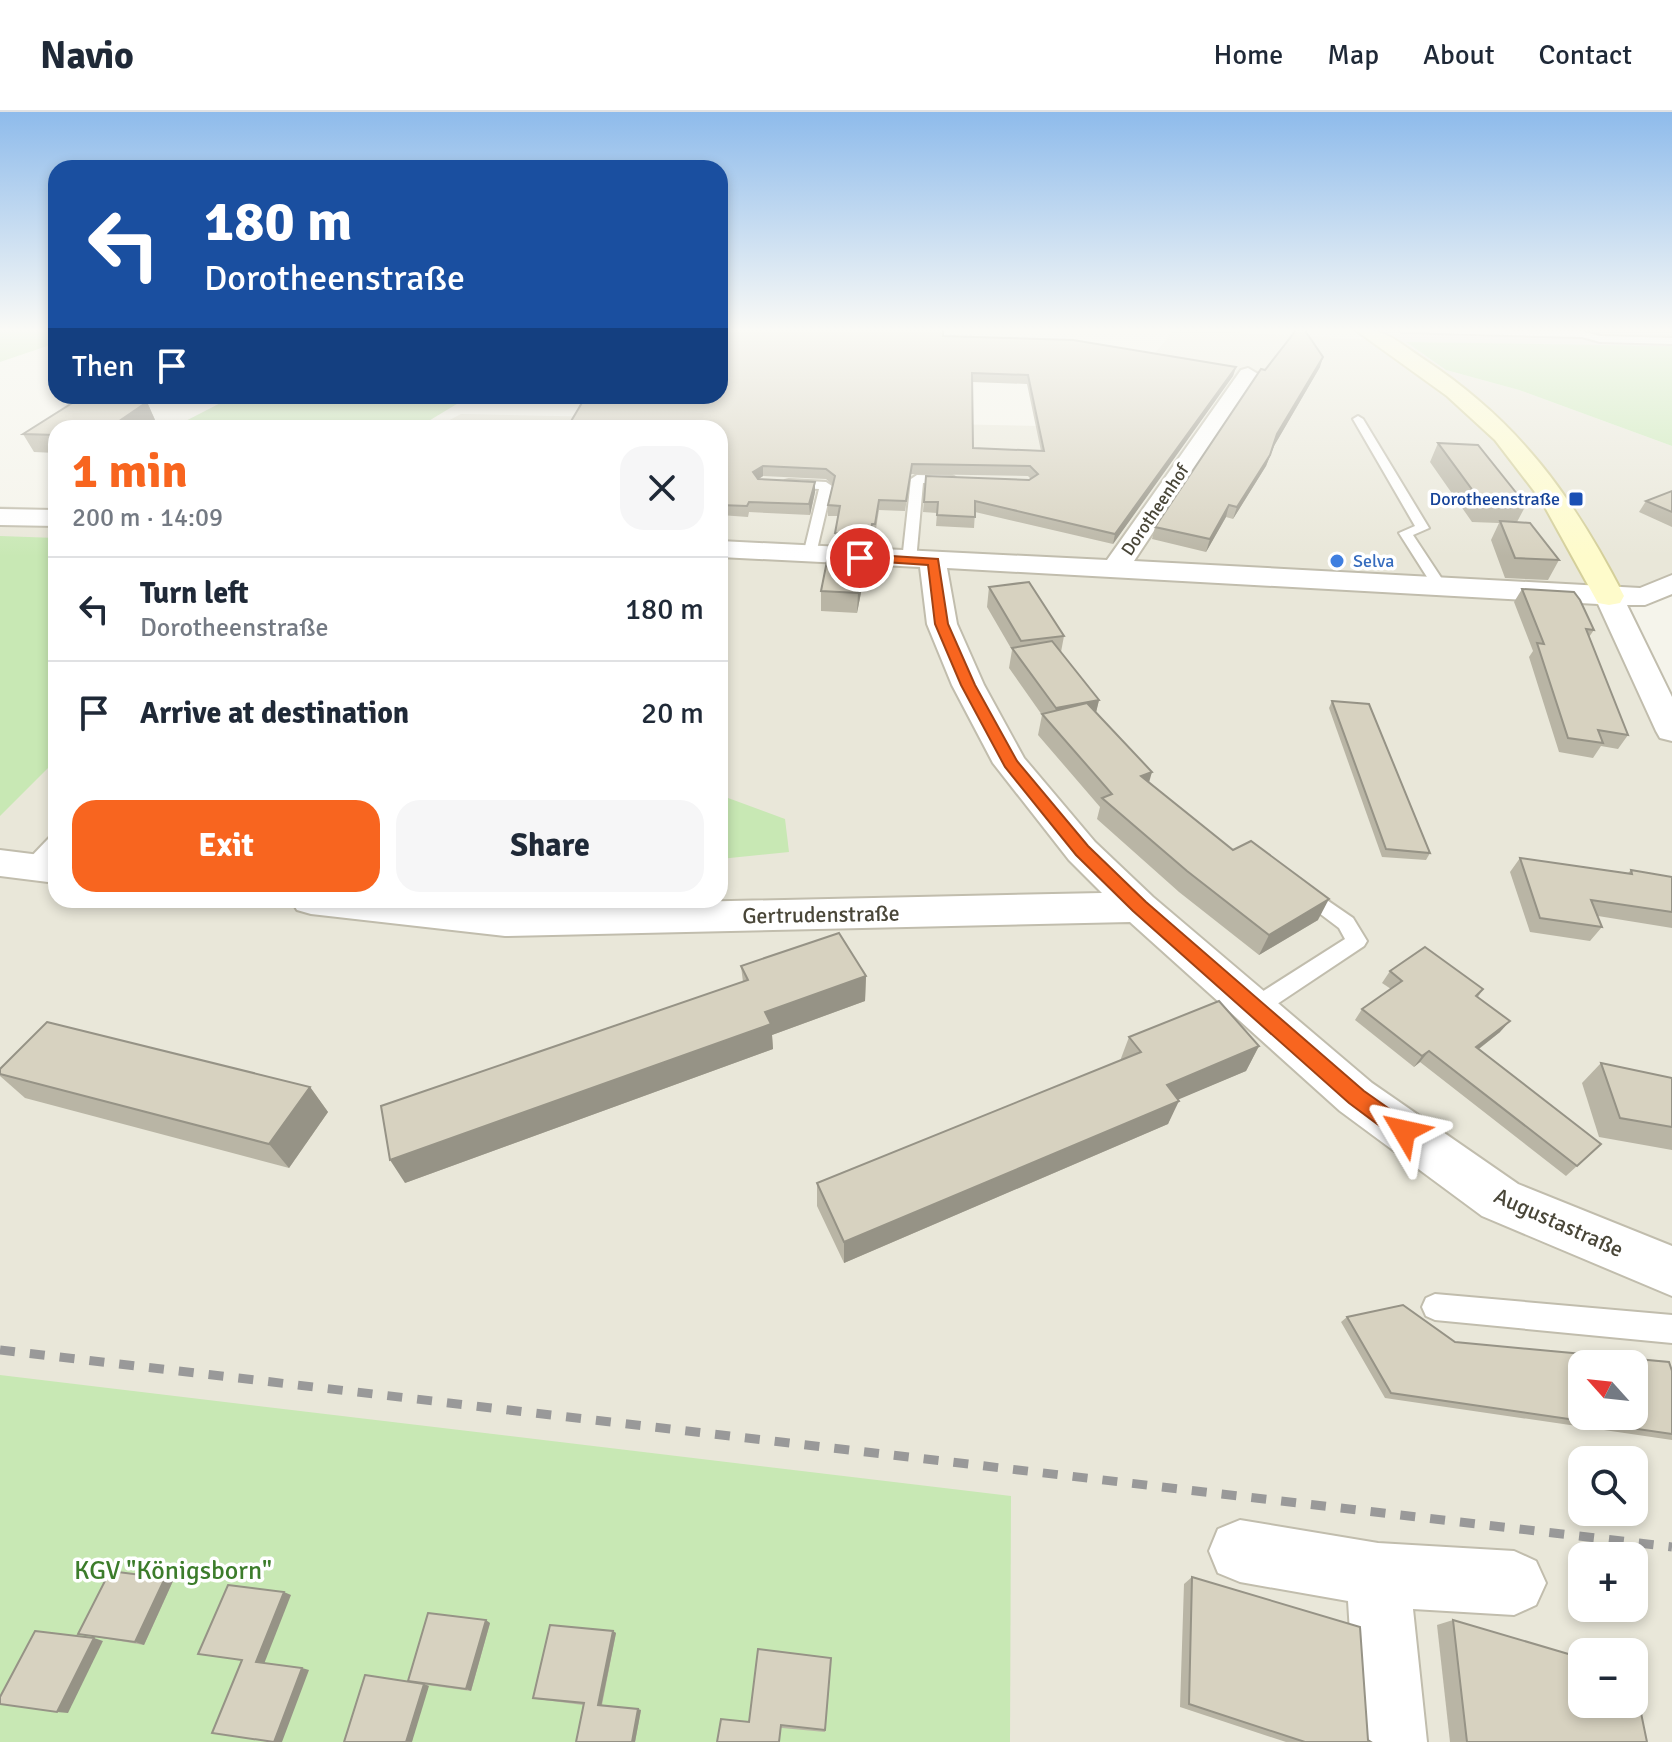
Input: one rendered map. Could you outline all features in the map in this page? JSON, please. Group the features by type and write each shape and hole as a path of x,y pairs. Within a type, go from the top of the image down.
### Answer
{"street":[{"name":"Dorotheenhof","path":"1116,567 1227,405"},
{"path":"1469,405 1517,449 1561,509 1609,596 1672,731"},
{"path":"0,517 48,518"},
{"path":"728,550 921,561 1116,567 1609,596 1645,597 1672,583"},
{"name":"Augustastraße","path":"921,561 942,624 968,685 1010,763 1082,851 1139,907 1356,1097 1500,1200 1672,1271"},
{"name":"Gertrudenstraße","path":"385,908 505,921 1139,907"},
{"path":"1240,1551 1378,1575 1514,1583"},
{"path":"1378,1575 1392,1742"}],"lane":[{"path":"1358,419 1423,528 1405,533 1439,585"},
{"path":"921,561 917,479 965,481"},
{"path":"779,484 826,486 810,555"},
{"path":"1254,1008 1357,941 1346,923 1289,880"},
{"path":"1435,1307 1672,1329"}],"shaded area":[{"path":"1111,405 1560,405 1672,446 1672,583 1610,596 1672,731 1672,1742 0,1742 0,506 48,509 48,908 728,908 728,420 449,420 461,414 1093,427"}],"green space":[{"path":"216,405 455,405 430,420 188,420"},
{"path":"1560,405 1672,405 1672,446"},
{"path":"0,536 48,538 48,768 0,816"},
{"path":"728,798 785,819 789,852 728,858"},
{"name":"KGV \"Königsborn\"","path":"0,1375 1011,1496 1010,1742 0,1742"}],"building":[{"path":"69,405 143,405 121,420 48,420 48,435 23,434"},
{"path":"581,405 972,405 973,448 1044,451 1034,405 1208,405 1115,534 975,501 975,517 937,515 938,502 924,502 926,476 1029,480 1038,474 1030,466 912,464 906,501 879,500 870,535 835,533 840,506 828,505 835,476 826,469 763,466 753,472 758,479 815,482 809,504 749,502 747,506 728,505 728,420 572,420"},
{"path":"1237,405 1294,405 1277,434 1270,455 1237,507 1229,505 1210,539 1155,527"},
{"path":"1438,443 1478,445 1526,505 1482,503"},
{"path":"1672,491 1672,512 1646,501"},
{"path":"1500,521 1530,523 1559,560 1515,558"},
{"path":"830,546 866,548 858,593 821,591"},
{"path":"1029,582 1064,636 1021,641 989,587"},
{"path":"1522,589 1574,592 1580,600 1594,630 1586,629 1628,735 1598,730 1603,743 1568,738 1537,643 1544,644"},
{"path":"1052,641 1099,700 1056,708 1012,648"},
{"path":"1332,701 1369,704 1430,853 1386,849"},
{"path":"1087,703 1152,772 1141,776 1233,850 1251,841 1329,899 1269,935 1187,871 1102,798 1112,794 1042,714"},
{"path":"1520,858 1672,877 1672,912 1591,900 1602,927 1540,918"},
{"path":"839,933 866,976 765,1012 771,1024 390,1160 381,1106 748,980 741,966"},
{"path":"1425,947 1483,989 1476,996 1510,1021 1476,1047 1601,1144 1577,1166 1429,1051 1422,1056 1362,1009 1402,981 1390,971"},
{"path":"1219,1001 1259,1046 1167,1085 1179,1101 844,1242 817,1183 1141,1052 1129,1037"},
{"path":"47,1022 310,1087 269,1144 0,1074 0,1069"},
{"path":"1601,1063 1672,1078 1672,1127 1620,1118"},
{"path":"1403,1305 1455,1342 1568,1353 1568,1419 1391,1393 1347,1317"},
{"path":"1648,1360 1669,1362 1672,1371 1672,1434 1645,1430 1648,1430"},
{"path":"110,1571 165,1578 135,1642 78,1634"},
{"path":"1192,1577 1360,1627 1368,1740 1371,1742 1305,1742 1189,1704"},
{"path":"228,1585 284,1592 256,1662 302,1668 274,1742 212,1733 242,1660 198,1654"},
{"path":"428,1613 486,1620 466,1689 408,1681"},
{"path":"1453,1620 1568,1654 1568,1718 1642,1718 1647,1742 1467,1742"},
{"path":"550,1625 613,1631 598,1705 638,1709 632,1742 576,1742 584,1703 533,1698"},
{"path":"35,1631 94,1638 57,1712 0,1704 0,1697"},
{"path":"758,1649 831,1658 825,1730 781,1725 779,1742 717,1742 721,1719 749,1722"},
{"path":"365,1675 424,1684 406,1742 344,1742"}],"railway":[{"path":"0,1350 1672,1547"}],"place":[{"name":"Dorotheenstraße","path":"1576,499"},
{"name":"Selva","path":"1337,561"}],"route":[{"path":"860,558 933,562 942,624 968,685 1010,763 1082,851 1139,907 1356,1097 1404,1131"}]}
